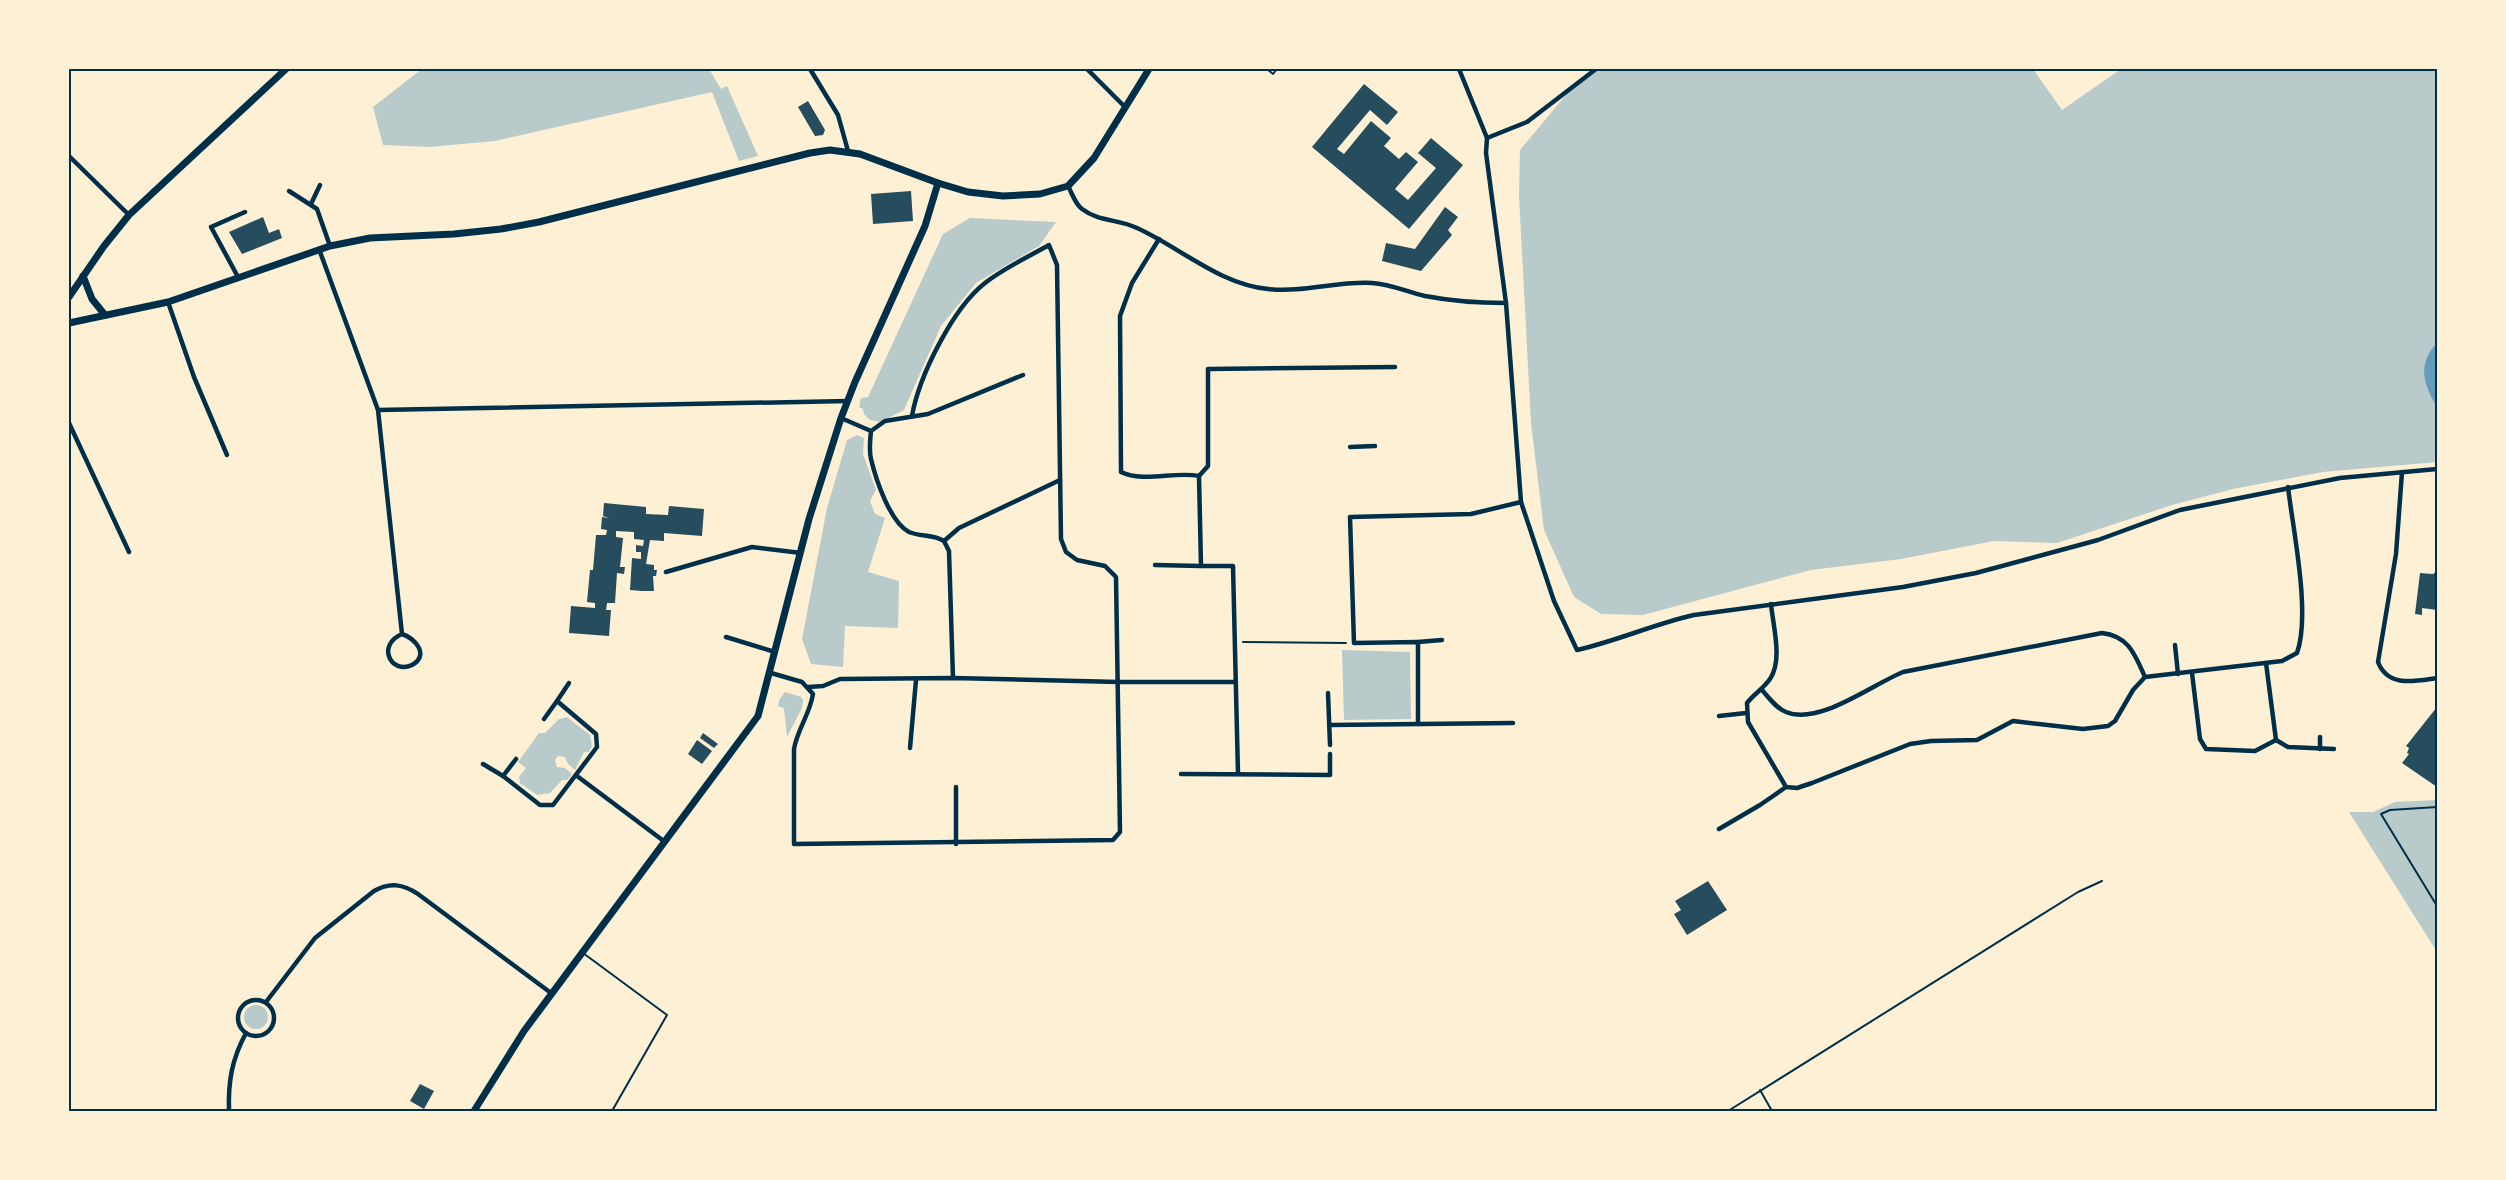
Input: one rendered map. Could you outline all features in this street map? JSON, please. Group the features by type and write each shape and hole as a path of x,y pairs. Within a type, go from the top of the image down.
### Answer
{"main road":[{"path":"69,296 129,215 286,69"},
{"path":"69,323 168,302 330,246 370,238 501,229 538,222 810,153 848,151 968,192 1003,196 1040,194 1068,186 1094,158 1149,69"},
{"path":"474,1111 499,1068 551,993 758,716 801,553 842,418 925,226 938,183"},
{"path":"82,276 92,299 105,315"}],"street":[{"path":"810,69 838,115 848,151"},
{"path":"1087,69 1125,107"},
{"path":"1459,69 1487,138 1488,176 1506,303 1521,502 1554,601 1577,650 1602,644 1660,622 1694,615 1903,587 1976,573 2098,540 2180,510 2288,487 2340,478 2437,469"},
{"path":"1487,138 1527,122 1596,69"},
{"path":"69,156 129,215"},
{"path":"311,204 320,185"},
{"path":"1068,186 1079,208 1097,218 1135,226 1221,275 1267,289 1305,290 1347,283 1374,283 1427,296 1480,303 1506,303"},
{"path":"289,190 317,209 330,246"},
{"path":"238,278 211,227 245,212"},
{"path":"1159,239 1132,284 1120,316 1121,472 1132,477 1185,473 1200,476"},
{"path":"771,673 802,682 813,694 811,704 796,735 794,749 794,844 956,844 1113,840 1120,832 1116,577 1105,566 1077,560 1066,552 1061,539 1057,265 1049,245 986,283 967,301 945,333 920,386 912,416"},
{"path":"319,249 378,410 402,634"},
{"path":"168,302 194,377 227,455"},
{"path":"1201,566 1200,476 1208,466 1208,369 1395,367"},
{"path":"871,431 885,421 928,414 1023,375"},
{"path":"378,410 848,401"},
{"path":"842,418 871,431"},
{"path":"69,423 129,552"},
{"path":"871,431 870,457 894,519 912,533 936,536 944,541 949,551 953,678"},
{"path":"1350,447 1375,446"},
{"path":"2402,472 2396,554 2378,662 2381,670 2392,679 2406,682 2437,678"},
{"path":"944,541 959,528 1060,480"},
{"path":"1719,829 1786,787 1797,788 1812,783 1910,744 1977,740 2013,721 2083,729 2108,726 2115,721 2133,690 2145,677 2192,673 2290,659 2300,647 2302,622 2298,561 2288,487"},
{"path":"1442,640 1354,643 1350,518 1472,514 1521,502"},
{"path":"666,572 752,547 801,553"},
{"path":"1155,565 1233,566 1238,774"},
{"path":"1771,604 1776,662 1772,677 1762,690 1747,703 1746,713 1748,722 1786,787"},
{"path":"1762,690 1779,708 1787,713 1799,715 1826,710 1847,702 1881,681 1903,672 2102,633 2115,634 2123,638 2136,656 2145,677"},
{"path":"402,634 415,640 419,648 419,657 415,664 404,667 395,664 389,657 388,646 391,640 402,634"},
{"path":"726,636 775,652"},
{"path":"1418,642 1418,724"},
{"path":"2175,645 2178,674"},
{"path":"2266,663 2276,740"},
{"path":"2192,673 2200,739 2206,749 2255,751 2276,740"},
{"path":"808,687 823,686 840,679 953,678 1235,682"},
{"path":"910,747 916,680"},
{"path":"544,719 569,683"},
{"path":"1328,693 1330,745"},
{"path":"483,764 503,776 540,805 553,805 597,747 596,734 557,701"},
{"path":"1719,716 1746,713"},
{"path":"1329,725 1513,723"},
{"path":"2320,738 2320,749"},
{"path":"2276,740 2288,747 2334,749"},
{"path":"1180,774 1330,775 1330,754"},
{"path":"503,776 516,759"},
{"path":"577,776 665,842"},
{"path":"956,787 956,844"},
{"path":"1760,805 1766,811"},
{"path":"266,1002 315,938 384,885 408,887 551,993"},
{"path":"249,1001 266,1002 275,1016 272,1028 263,1035 252,1036 246,1033 239,1025 240,1008 249,1001"},
{"path":"229,1111 228,1085 231,1066 246,1033"}],"lane":[{"path":"1267,69 1273,74 1277,69"},
{"path":"1728,1111 2078,892 2102,881"},
{"path":"582,953 668,1015 612,1111"},
{"path":"1760,1090 1772,1111"}],"path":[{"path":"1236,642 1354,643"},
{"path":"2437,807 2390,810 2381,814 2437,906"}],"shaded area":[{"path":"422,69 709,69 721,89 727,86 758,156 739,161 712,92 495,141 429,147 383,145 373,107"},
{"path":"1597,69 2033,69 2062,110 2121,69 2437,69 2437,462 2323,472 2233,489 2172,505 2057,543 1994,541 1901,559 1811,570 1643,615 1601,614 1574,597 1544,530 1531,423 1519,195 1520,150 1575,84"},
{"path":"970,218 1056,222 1039,246 976,283 941,326 904,410 880,422 870,420 859,407 861,398 868,397 943,234"},
{"path":"857,435 864,438 863,454 876,490 870,501 875,514 885,518 868,572 899,581 898,628 845,626 843,667 811,664 802,639 827,508 847,440"},
{"path":"1342,650 1410,652 1411,719 1344,720"},
{"path":"785,692 801,697 803,700 802,708 787,737 784,708 778,706"},
{"path":"567,717 590,735 592,746 589,752 584,752 575,770 568,764 565,757 558,756 555,760 557,767 565,768 572,774 567,780 562,780 550,793 537,795 520,783 519,777 526,768 518,762 539,733 545,733 559,719"},
{"path":"2437,800 2437,952 2349,812 2373,812 2395,802"},
{"path":"256,1005 265,1008 268,1017 265,1026 256,1029 247,1026 244,1017 247,1008"}],"water":[{"path":"2437,343 2437,407 2428,390 2424,374 2427,359"}],"building":[{"path":"1364,84 1398,112 1387,125 1370,110 1337,149 1344,154 1371,121 1391,138 1384,146 1399,159 1406,152 1418,162 1395,189 1408,200 1436,168 1418,153 1431,138 1463,165 1409,229 1312,147"},
{"path":"808,101 825,130 823,135 815,136 798,107"},
{"path":"911,191 913,221 873,224 871,194"},
{"path":"1445,207 1458,217 1448,230 1452,235 1421,271 1382,261 1386,243 1415,249"},
{"path":"263,217 269,233 279,229 282,238 242,254 229,232"},
{"path":"604,503 646,507 646,514 668,515 669,506 704,509 702,536 664,533 664,541 650,540 646,564 654,565 654,570 657,570 656,576 653,576 654,591 642,591 630,590 632,558 641,559 641,552 636,552 636,545 643,546 644,540 634,539 634,532 616,531 616,537 623,538 620,567 625,567 624,574 617,573 615,603 607,603 606,610 611,610 609,636 569,633 571,606 595,608 595,603 587,602 596,535 606,535 607,530 601,529 602,517 609,518 603,516"},
{"path":"2437,571 2437,610 2422,608 2422,615 2415,614 2420,573 2433,574"},
{"path":"2437,707 2437,787 2402,763 2409,754 2407,753 2409,748 2406,746"},
{"path":"703,733 718,744 714,748 700,738"},
{"path":"697,740 712,751 702,764 688,754"},
{"path":"1708,881 1727,910 1687,935 1674,914 1681,910 1675,901"},
{"path":"420,1084 434,1091 424,1109 410,1101"}]}
